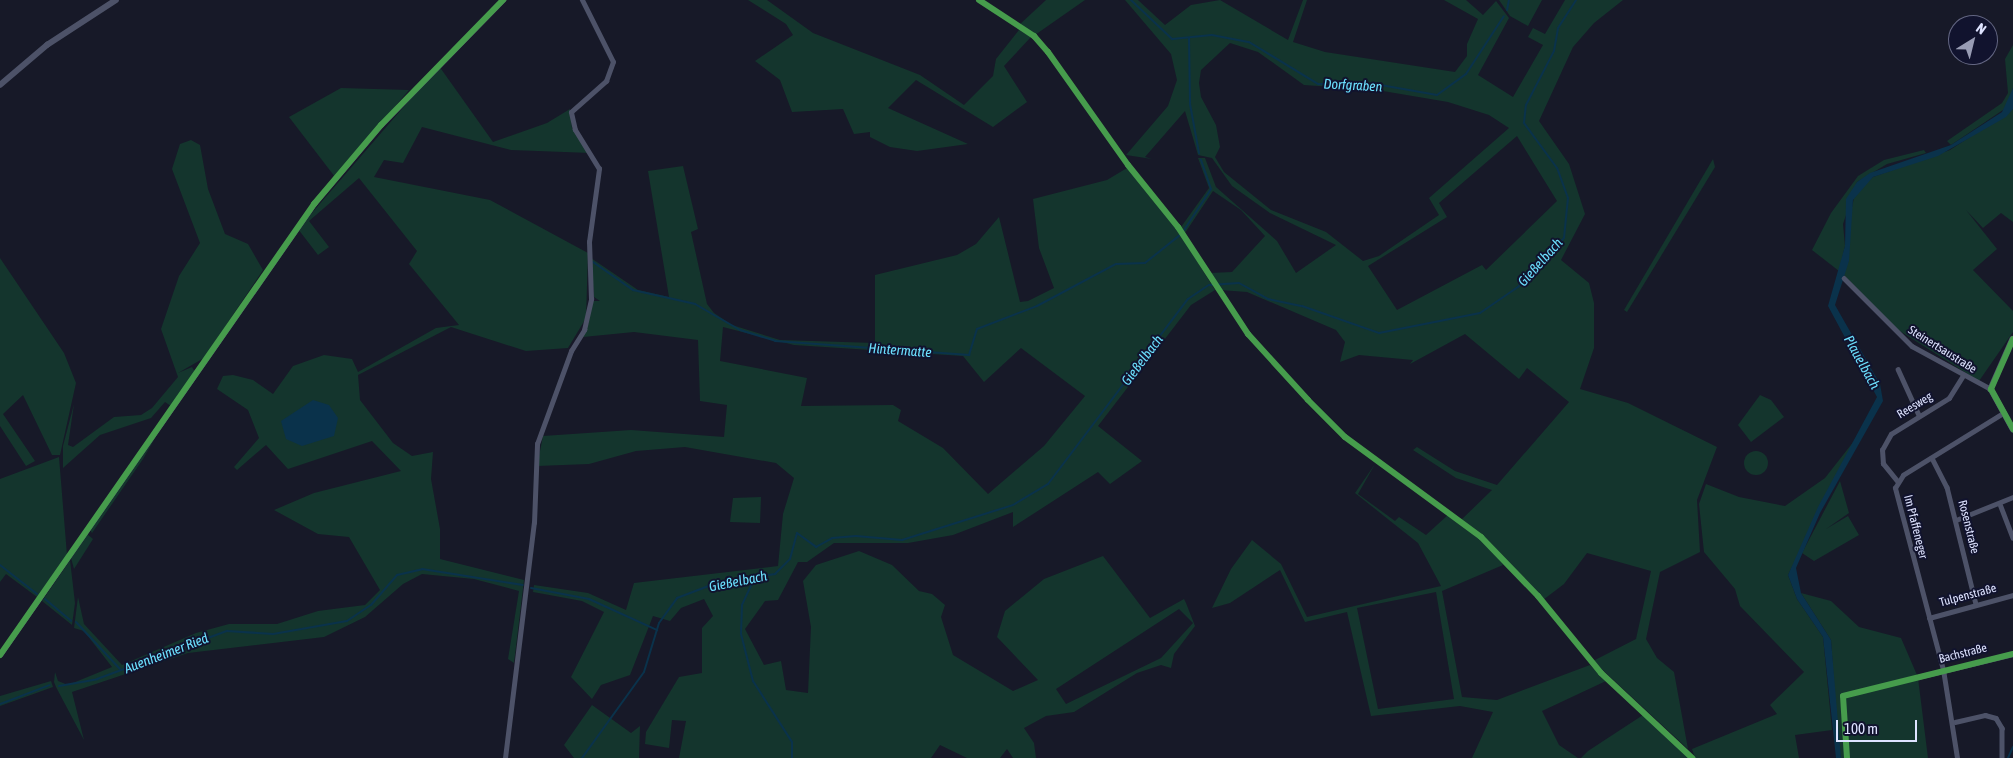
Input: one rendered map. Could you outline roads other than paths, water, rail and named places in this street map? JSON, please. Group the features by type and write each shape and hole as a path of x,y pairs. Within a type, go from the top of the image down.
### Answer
{"street":[{"path":"0,85 47,45 116,0"},
{"path":"0,656 314,204 381,125 503,0"},
{"path":"505,758 534,523 537,444 571,351 584,330 591,299 589,242 599,169 575,130 571,112 606,81 614,62 582,0"},
{"name":"Steinertsaustraße","path":"1844,278 1896,333 1963,376 1991,389"},
{"path":"2013,339 1991,389 2013,429"},
{"path":"1898,369 1919,414"},
{"name":"Reesweg","path":"1897,481 1884,464 1882,450 1898,428 1948,398 1963,376"},
{"name":"Im Pfaffeneger","path":"1957,758 1955,722 1895,488 1897,481 2003,413"},
{"name":"Rosenstraße","path":"1932,458 1956,520 1976,604"},
{"path":"1956,520 2000,504 2013,497"},
{"path":"2000,504 2013,538"},
{"name":"Tulpenstraße","path":"1929,618 2013,595"},
{"name":"Bachstraße","path":"1918,677 2013,654"},
{"path":"1955,722 1985,715 1996,718 2002,728 2002,758"}],"water":[{"name":"Plauelbach","path":"2013,88 2013,109 2006,117 1938,156 1873,177 1853,200 1849,261 1835,305 1880,384 1883,401 1820,513 1796,568 1801,593 1831,640 1841,758 1836,758 1823,637 1797,599 1788,575 1818,507 1877,397 1828,306 1845,246 1846,199 1857,182 1870,173 1951,145 2002,112"},
{"path":"313,400 329,405 338,418 334,436 302,446 286,439 281,421"}],"waterway":[{"name":"Dorfgraben","path":"1131,0 1172,39 1212,35 1249,42 1318,84 1375,84 1437,95 1466,74 1504,16"},
{"name":"Dorfgraben","path":"1507,10 1509,0"},
{"name":"Gießelbach","path":"582,758 644,672 659,623 677,598 719,582 775,574 790,559 797,533 816,547 832,538 856,536 902,540 1013,505 1048,484 1188,299 1209,285 1239,283 1268,299 1302,306 1379,333 1480,313 1518,287 1564,238 1568,198 1557,168 1524,123 1526,105 1554,51 1558,28 1576,0"},
{"name":"Hintermatte","path":"1189,38 1190,104 1199,153"},
{"name":"Hintermatte","path":"1184,230 1211,189 1201,160"},
{"name":"Hintermatte","path":"593,262 633,290 695,304 740,330 775,341 969,355 977,329 1037,306 1116,264 1145,263 1180,235"},
{"path":"0,565 37,594"},
{"name":"Auenheimer Ried","path":"59,686 97,679 227,631 273,634 347,621 371,605 397,575 422,569 523,585"},
{"path":"755,577 742,605 741,634 753,681 792,742 792,758"},
{"name":"Auenheimer Ried","path":"531,588 589,599 657,630"},
{"path":"45,599 71,621"},
{"path":"76,622 120,669"},
{"name":"Auenheimer Ried","path":"0,704 50,685"},
{"path":"2008,758 2013,747"}]}
